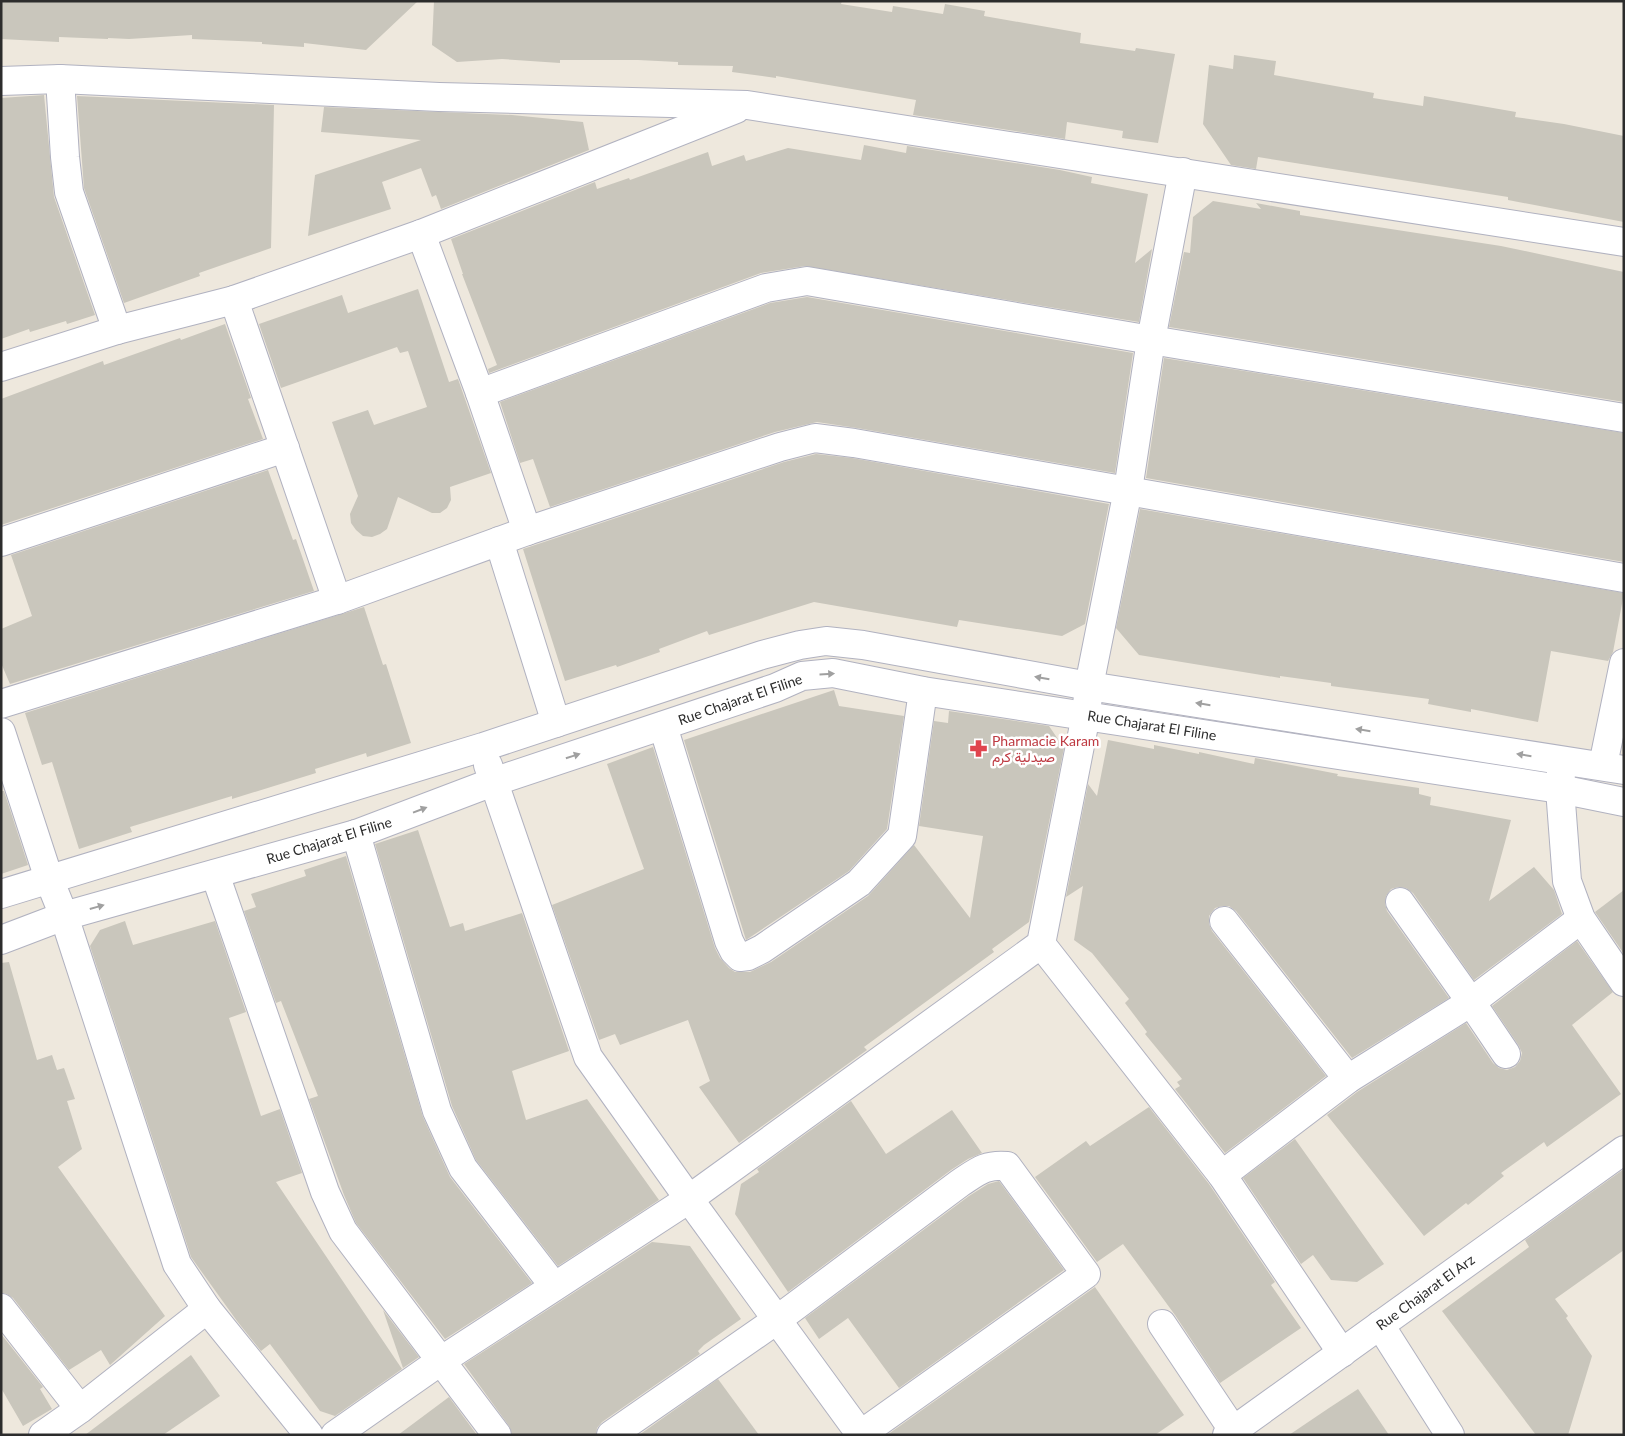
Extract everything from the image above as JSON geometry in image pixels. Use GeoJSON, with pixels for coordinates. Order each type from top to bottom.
{"type":"FeatureCollection","features":[{"type":"Feature","properties":{"kind":"street"},"geometry":{"type":"LineString","coordinates":[[60,79],[69,192],[117,330]]}},
{"type":"Feature","properties":{"kind":"street"},"geometry":{"type":"LineString","coordinates":[[1,81],[60,79],[440,97],[747,105],[1624,242]]}},
{"type":"Feature","properties":{"kind":"street"},"geometry":{"type":"LineString","coordinates":[[1,367],[117,330],[234,300],[421,234],[747,105]]}},
{"type":"Feature","properties":{"kind":"street"},"geometry":{"type":"LineString","coordinates":[[335,1435],[442,1360],[689,1199],[1041,944],[1128,490],[1151,340],[1183,172]]}},
{"type":"Feature","properties":{"kind":"street"},"geometry":{"type":"LineString","coordinates":[[421,234],[480,393],[527,531]]}},
{"type":"Feature","properties":{"kind":"street"},"geometry":{"type":"LineString","coordinates":[[480,393],[766,288],[807,281],[1624,418]]}},
{"type":"Feature","properties":{"kind":"street"},"geometry":{"type":"LineString","coordinates":[[234,300],[337,600]]}},
{"type":"Feature","properties":{"kind":"street"},"geometry":{"type":"LineString","coordinates":[[1,704],[337,600],[527,531],[735,462],[815,438],[854,442],[1624,578]]}},
{"type":"Feature","properties":{"kind":"street"},"geometry":{"type":"LineString","coordinates":[[1,542],[285,448]]}},
{"type":"Feature","properties":{"kind":"street"},"geometry":{"type":"LineString","coordinates":[[498,541],[556,723]]}},
{"type":"Feature","properties":{"kind":"street","name":"Rue Chajarat El Filine"},"geometry":{"type":"LineString","coordinates":[[1,894],[483,747],[762,655],[826,642],[862,645],[1089,686],[1614,768]]}},
{"type":"Feature","properties":{"kind":"street"},"geometry":{"type":"LineString","coordinates":[[1614,768],[1624,663]]}},
{"type":"Feature","properties":{"kind":"street","name":"Rue Chajarat El Filine"},"geometry":{"type":"LineString","coordinates":[[1,940],[64,916],[356,834],[493,782],[775,688],[802,676],[833,673],[923,691],[1560,789],[1624,802]]}},
{"type":"Feature","properties":{"kind":"street"},"geometry":{"type":"LineString","coordinates":[[663,726],[729,941],[734,951],[740,957],[748,956],[762,949],[859,883],[902,836],[923,691]]}},
{"type":"Feature","properties":{"kind":"street"},"geometry":{"type":"LineString","coordinates":[[1,732],[49,879],[64,916],[177,1264],[207,1309],[309,1435]]}},
{"type":"Feature","properties":{"kind":"street"},"geometry":{"type":"LineString","coordinates":[[483,747],[493,782],[588,1057],[689,1199],[778,1319],[860,1435],[1086,1274],[1007,1166],[994,1165],[978,1171],[960,1183],[778,1319],[612,1435]]}},
{"type":"Feature","properties":{"kind":"street"},"geometry":{"type":"LineString","coordinates":[[1561,761],[1560,789],[1567,881],[1581,918],[1624,982]]}},
{"type":"Feature","properties":{"kind":"street"},"geometry":{"type":"LineString","coordinates":[[356,834],[437,1111],[463,1168],[554,1286]]}},
{"type":"Feature","properties":{"kind":"street"},"geometry":{"type":"LineString","coordinates":[[215,874],[322,1184],[343,1232],[442,1360],[497,1435]]}},
{"type":"Feature","properties":{"kind":"street"},"geometry":{"type":"LineString","coordinates":[[1400,902],[1506,1054]]}},
{"type":"Feature","properties":{"kind":"street"},"geometry":{"type":"LineString","coordinates":[[1222,1175],[1348,1079],[1471,1002],[1581,918]]}},
{"type":"Feature","properties":{"kind":"street"},"geometry":{"type":"LineString","coordinates":[[1224,921],[1348,1079]]}},
{"type":"Feature","properties":{"kind":"street"},"geometry":{"type":"LineString","coordinates":[[1041,944],[1222,1175],[1342,1352]]}},
{"type":"Feature","properties":{"kind":"street","name":"Rue Chajarat El Arz"},"geometry":{"type":"LineString","coordinates":[[1230,1433],[1624,1150]]}},
{"type":"Feature","properties":{"kind":"street"},"geometry":{"type":"LineString","coordinates":[[1,1308],[80,1409]]}},
{"type":"Feature","properties":{"kind":"street"},"geometry":{"type":"LineString","coordinates":[[43,1435],[80,1409],[207,1309]]}},
{"type":"Feature","properties":{"kind":"street"},"geometry":{"type":"LineString","coordinates":[[1162,1324],[1230,1433]]}},
{"type":"Feature","properties":{"kind":"street"},"geometry":{"type":"LineString","coordinates":[[1380,1325],[1450,1435]]}},
{"type":"Feature","properties":{"kind":"building"},"geometry":{"type":"Polygon","coordinates":[[[1,1],[418,1],[366,50],[304,43],[304,47],[262,44],[262,42],[192,39],[192,35],[129,39],[59,37],[59,42],[1,39],[1,1]]]}},
{"type":"Feature","properties":{"kind":"building"},"geometry":{"type":"Polygon","coordinates":[[[434,1],[842,1],[841,4],[892,12],[893,6],[943,14],[945,4],[985,11],[984,16],[1081,33],[1080,43],[1135,51],[1136,48],[1175,54],[1158,143],[1122,138],[1123,131],[1067,122],[1065,139],[913,115],[916,100],[776,76],[776,78],[732,72],[733,66],[678,65],[678,62],[638,60],[560,60],[560,63],[502,59],[457,62],[432,45],[434,1]]]}},
{"type":"Feature","properties":{"kind":"building"},"geometry":{"type":"Polygon","coordinates":[[[1234,55],[1276,61],[1274,75],[1374,93],[1373,98],[1423,106],[1424,96],[1516,112],[1515,117],[1564,124],[1624,136],[1624,222],[1508,200],[1508,197],[1258,157],[1256,169],[1231,165],[1203,124],[1209,65],[1233,69],[1234,55]]]}},
{"type":"Feature","properties":{"kind":"building"},"geometry":{"type":"Polygon","coordinates":[[[44,95],[54,197],[95,315],[67,324],[66,321],[30,332],[29,329],[1,339],[1,98],[44,95]]]}},
{"type":"Feature","properties":{"kind":"building"},"geometry":{"type":"Polygon","coordinates":[[[77,96],[274,105],[271,248],[199,273],[200,276],[124,303],[84,188],[77,96]]]}},
{"type":"Feature","properties":{"kind":"building"},"geometry":{"type":"Polygon","coordinates":[[[324,107],[512,115],[583,122],[589,150],[441,209],[436,195],[432,197],[421,168],[382,182],[391,209],[308,236],[315,175],[421,140],[321,132],[324,107]]]}},
{"type":"Feature","properties":{"kind":"building"},"geometry":{"type":"Polygon","coordinates":[[[864,145],[906,153],[907,146],[1060,170],[1092,177],[1091,183],[1148,194],[1135,263],[1152,249],[1139,322],[805,266],[761,273],[489,373],[488,369],[497,365],[462,274],[451,239],[595,182],[597,189],[629,178],[630,180],[708,152],[712,166],[744,155],[746,161],[788,148],[861,160],[864,145]]]}},
{"type":"Feature","properties":{"kind":"building"},"geometry":{"type":"Polygon","coordinates":[[[1213,201],[1261,209],[1256,203],[1300,211],[1300,215],[1501,246],[1624,272],[1624,402],[1169,327],[1184,252],[1190,253],[1193,217],[1213,201]]]}},
{"type":"Feature","properties":{"kind":"building"},"geometry":{"type":"Polygon","coordinates":[[[418,289],[449,382],[458,379],[491,473],[450,487],[451,500],[447,508],[440,513],[432,513],[398,497],[387,529],[372,537],[363,536],[351,523],[350,514],[358,496],[332,422],[368,410],[374,425],[427,407],[408,351],[400,353],[397,347],[281,388],[259,324],[342,295],[348,313],[418,289]]]}},
{"type":"Feature","properties":{"kind":"building"},"geometry":{"type":"Polygon","coordinates":[[[807,297],[1133,353],[1115,473],[817,422],[775,432],[550,507],[533,459],[520,463],[500,402],[770,303],[807,297]]]}},
{"type":"Feature","properties":{"kind":"building"},"geometry":{"type":"Polygon","coordinates":[[[225,324],[251,398],[248,399],[263,439],[1,525],[1,399],[103,361],[104,365],[225,324]]]}},
{"type":"Feature","properties":{"kind":"building"},"geometry":{"type":"Polygon","coordinates":[[[1164,358],[1624,433],[1624,562],[1146,478],[1164,358]]]}},
{"type":"Feature","properties":{"kind":"building"},"geometry":{"type":"Polygon","coordinates":[[[816,454],[852,458],[1109,504],[1085,624],[1062,636],[959,620],[957,627],[814,602],[709,635],[707,631],[659,649],[660,652],[617,667],[616,665],[565,681],[523,549],[784,462],[816,454]]]}},
{"type":"Feature","properties":{"kind":"building"},"geometry":{"type":"Polygon","coordinates":[[[268,470],[293,540],[296,539],[314,591],[10,684],[1,663],[1,629],[32,616],[11,555],[268,470]]]}},
{"type":"Feature","properties":{"kind":"building"},"geometry":{"type":"Polygon","coordinates":[[[1140,509],[1624,593],[1613,652],[1608,661],[1551,651],[1538,722],[1471,709],[1471,712],[1428,704],[1429,699],[1331,686],[1331,683],[1280,676],[1280,678],[1139,655],[1116,628],[1140,509]]]}},
{"type":"Feature","properties":{"kind":"building"},"geometry":{"type":"Polygon","coordinates":[[[364,607],[383,665],[386,664],[411,743],[367,757],[366,753],[315,769],[316,773],[232,799],[232,796],[130,827],[132,832],[79,849],[52,762],[42,765],[25,713],[364,607]]]}},
{"type":"Feature","properties":{"kind":"building"},"geometry":{"type":"Polygon","coordinates":[[[834,690],[839,706],[904,716],[887,829],[849,871],[746,940],[684,740],[834,690]]]}},
{"type":"Feature","properties":{"kind":"building"},"geometry":{"type":"Polygon","coordinates":[[[949,711],[1049,726],[1064,748],[1029,922],[992,949],[994,952],[864,1047],[867,1050],[739,1143],[699,1087],[710,1081],[688,1020],[620,1045],[615,1034],[599,1040],[552,905],[644,869],[607,764],[653,747],[715,948],[720,958],[729,968],[735,972],[750,972],[771,962],[868,896],[914,845],[970,918],[983,836],[919,826],[934,721],[948,723],[949,711]]]}},
{"type":"Feature","properties":{"kind":"building"},"geometry":{"type":"Polygon","coordinates":[[[1108,740],[1154,749],[1154,745],[1199,754],[1199,752],[1254,764],[1255,758],[1338,774],[1337,776],[1419,788],[1419,794],[1431,797],[1430,805],[1511,820],[1489,901],[1534,867],[1554,890],[1562,914],[1474,980],[1413,893],[1406,888],[1398,887],[1391,889],[1386,896],[1385,904],[1387,911],[1449,998],[1352,1058],[1236,911],[1229,906],[1215,908],[1209,916],[1209,924],[1212,931],[1326,1076],[1225,1153],[1175,1089],[1180,1086],[1177,1082],[1182,1079],[1145,1034],[1147,1032],[1125,1003],[1129,999],[1092,953],[1074,940],[1083,886],[1066,897],[1088,784],[1097,796],[1108,740]]]}},
{"type":"Feature","properties":{"kind":"building"},"geometry":{"type":"Polygon","coordinates":[[[1,791],[4,791],[28,865],[1,874],[1,791]]]}},
{"type":"Feature","properties":{"kind":"building"},"geometry":{"type":"Polygon","coordinates":[[[418,830],[450,927],[463,923],[465,931],[522,913],[569,1051],[512,1071],[526,1120],[587,1099],[659,1200],[558,1266],[476,1160],[452,1106],[375,844],[418,830]]]}},
{"type":"Feature","properties":{"kind":"building"},"geometry":{"type":"Polygon","coordinates":[[[346,856],[423,1117],[450,1177],[532,1283],[445,1339],[356,1223],[309,1099],[318,1096],[281,1001],[276,1003],[244,911],[256,907],[251,894],[306,876],[304,870],[346,856]]]}},
{"type":"Feature","properties":{"kind":"building"},"geometry":{"type":"Polygon","coordinates":[[[1624,890],[1624,954],[1595,912],[1624,890]]]}},
{"type":"Feature","properties":{"kind":"building"},"geometry":{"type":"Polygon","coordinates":[[[125,921],[133,945],[215,921],[246,1012],[229,1018],[261,1116],[280,1109],[302,1173],[276,1182],[402,1369],[335,1416],[320,1411],[270,1344],[261,1351],[191,1257],[90,946],[100,930],[125,921]]]}},
{"type":"Feature","properties":{"kind":"building"},"geometry":{"type":"Polygon","coordinates":[[[1577,941],[1613,992],[1572,1025],[1621,1094],[1547,1147],[1544,1142],[1501,1173],[1504,1176],[1468,1205],[1466,1203],[1424,1236],[1327,1115],[1357,1092],[1466,1023],[1493,1063],[1499,1068],[1507,1070],[1515,1067],[1520,1061],[1522,1053],[1492,1006],[1577,941]]]}},
{"type":"Feature","properties":{"kind":"building"},"geometry":{"type":"Polygon","coordinates":[[[9,962],[37,1060],[52,1055],[57,1070],[64,1068],[75,1099],[67,1101],[82,1149],[58,1167],[165,1316],[110,1365],[101,1350],[69,1370],[13,1298],[1,1293],[1,963],[9,962]]]}},
{"type":"Feature","properties":{"kind":"building"},"geometry":{"type":"Polygon","coordinates":[[[851,1101],[886,1154],[952,1110],[982,1153],[951,1170],[788,1292],[735,1214],[741,1184],[759,1172],[757,1169],[851,1101]]]}},
{"type":"Feature","properties":{"kind":"building"},"geometry":{"type":"Polygon","coordinates":[[[1149,1107],[1209,1184],[1275,1282],[1271,1285],[1301,1328],[1220,1383],[1175,1315],[1123,1244],[1097,1262],[1035,1177],[1086,1141],[1090,1146],[1149,1107]]]}},
{"type":"Feature","properties":{"kind":"building"},"geometry":{"type":"Polygon","coordinates":[[[1295,1139],[1384,1264],[1357,1282],[1331,1280],[1313,1255],[1301,1264],[1243,1178],[1295,1139]]]}},
{"type":"Feature","properties":{"kind":"building"},"geometry":{"type":"Polygon","coordinates":[[[1624,1169],[1624,1250],[1555,1299],[1568,1316],[1566,1318],[1592,1356],[1568,1435],[1536,1435],[1442,1311],[1529,1247],[1525,1240],[1624,1169]]]}},
{"type":"Feature","properties":{"kind":"building"},"geometry":{"type":"Polygon","coordinates":[[[999,1181],[1064,1270],[899,1388],[848,1318],[819,1339],[805,1318],[969,1196],[988,1184],[999,1181]]]}},
{"type":"Feature","properties":{"kind":"building"},"geometry":{"type":"Polygon","coordinates":[[[652,1242],[690,1246],[741,1319],[704,1345],[698,1351],[700,1354],[602,1422],[597,1428],[596,1435],[512,1435],[509,1426],[464,1364],[652,1242]]]}},
{"type":"Feature","properties":{"kind":"building"},"geometry":{"type":"Polygon","coordinates":[[[1095,1287],[1184,1415],[1155,1435],[887,1435],[1095,1287]]]}},
{"type":"Feature","properties":{"kind":"building"},"geometry":{"type":"Polygon","coordinates":[[[383,1310],[419,1357],[403,1368],[383,1310]]]}},
{"type":"Feature","properties":{"kind":"building"},"geometry":{"type":"Polygon","coordinates":[[[1,1334],[43,1387],[40,1389],[52,1409],[23,1426],[1,1388],[1,1334]]]}},
{"type":"Feature","properties":{"kind":"building"},"geometry":{"type":"Polygon","coordinates":[[[191,1355],[220,1396],[163,1435],[85,1435],[191,1355]]]}},
{"type":"Feature","properties":{"kind":"building"},"geometry":{"type":"Polygon","coordinates":[[[718,1379],[759,1435],[639,1435],[718,1379]]]}},
{"type":"Feature","properties":{"kind":"building"},"geometry":{"type":"Polygon","coordinates":[[[1358,1389],[1389,1435],[1289,1435],[1329,1408],[1358,1389]]]}},
{"type":"Feature","properties":{"kind":"building"},"geometry":{"type":"Polygon","coordinates":[[[449,1397],[477,1435],[398,1435],[449,1397]]]}},
{"type":"Feature","properties":{"kind":"place","name":"Pharmacie Karam صيدلية كرم"},"geometry":{"type":"Point","coordinates":[978,748]}}]}
